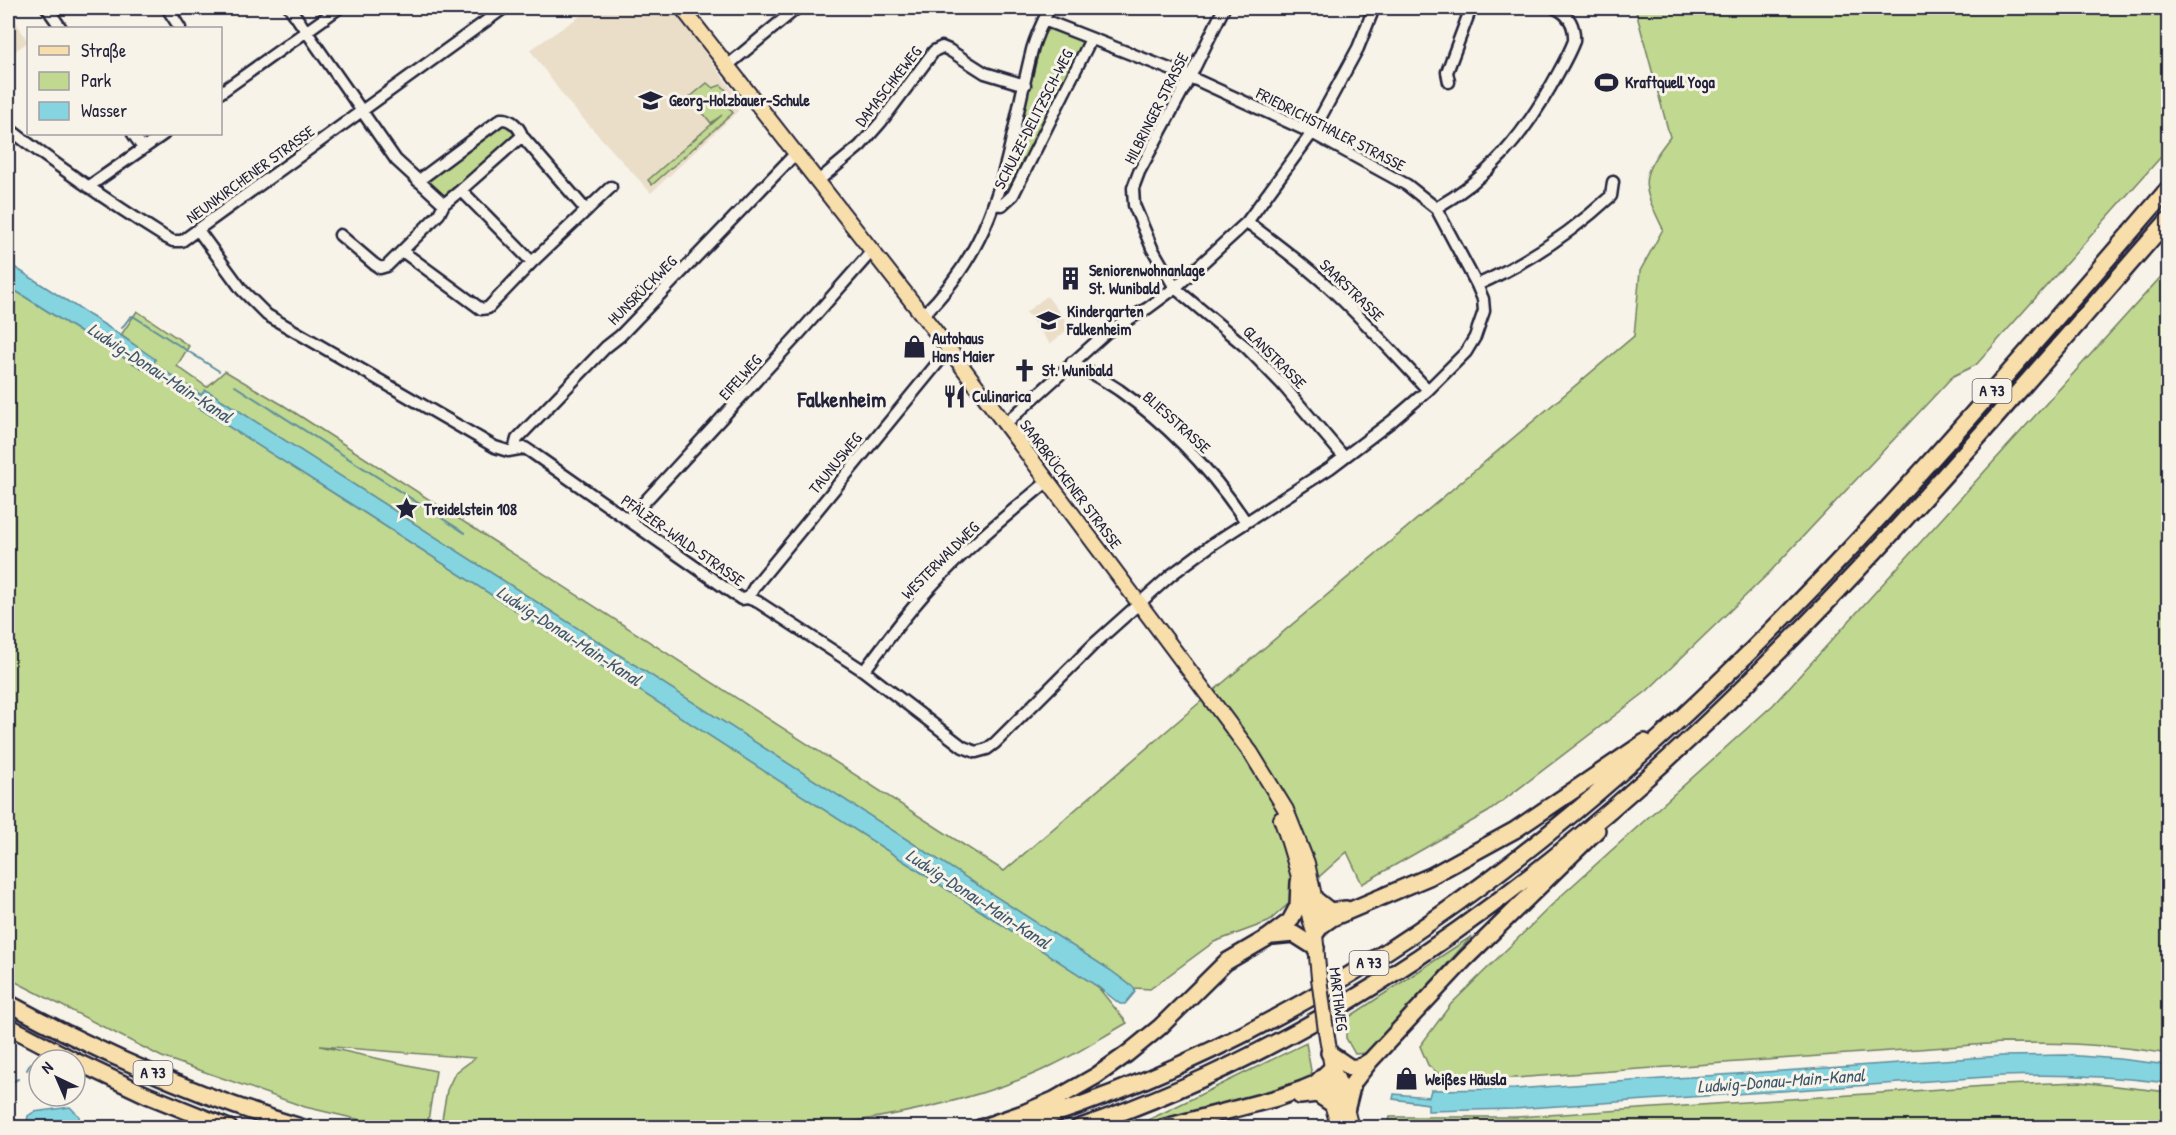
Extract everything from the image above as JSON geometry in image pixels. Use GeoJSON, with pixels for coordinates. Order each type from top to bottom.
{"type":"FeatureCollection","features":[{"type":"Feature","properties":{"kind":"highway","name":"A 73"},"geometry":{"type":"LineString","coordinates":[[1011,1128],[1078,1106],[1161,1074],[1263,1025],[1344,979],[1435,920],[1514,862],[1602,790],[1763,639],[1874,523],[2169,189]]}},
{"type":"Feature","properties":{"kind":"highway","name":"A 73"},"geometry":{"type":"LineString","coordinates":[[1078,1128],[1205,1077],[1345,1002],[1413,960],[1481,912],[1624,798],[1740,690],[1852,576],[1951,469],[2169,220]]}},
{"type":"Feature","properties":{"kind":"highway"},"geometry":{"type":"LineString","coordinates":[[1267,938],[1294,934],[1316,941],[1326,921],[1431,876],[1515,830],[1680,719]]}},
{"type":"Feature","properties":{"kind":"highway","name":"A 73"},"geometry":{"type":"LineString","coordinates":[[1344,1121],[1353,1083],[1370,1061],[1465,959],[1590,839],[1624,798]]}},
{"type":"Feature","properties":{"kind":"highway"},"geometry":{"type":"LineString","coordinates":[[980,1128],[1040,1106],[1096,1076],[1147,1038],[1226,962],[1286,925],[1298,906],[1299,882]]}},
{"type":"Feature","properties":{"kind":"highway"},"geometry":{"type":"LineString","coordinates":[[1316,900],[1330,911],[1355,908]]}},
{"type":"Feature","properties":{"kind":"highway","name":"A 73"},"geometry":{"type":"LineString","coordinates":[[8,1003],[68,1034],[153,1073],[238,1107],[304,1128]]}},
{"type":"Feature","properties":{"kind":"highway","name":"A 73"},"geometry":{"type":"LineString","coordinates":[[8,1026],[49,1048]]}},
{"type":"Feature","properties":{"kind":"highway"},"geometry":{"type":"LineString","coordinates":[[1162,1128],[1276,1098],[1312,1086],[1331,1061],[1350,1068],[1362,1066],[1370,1061]]}},
{"type":"Feature","properties":{"kind":"highway","name":"A 73"},"geometry":{"type":"LineString","coordinates":[[87,1067],[147,1095],[229,1128]]}},
{"type":"Feature","properties":{"kind":"highway"},"geometry":{"type":"LineString","coordinates":[[1276,1098],[1317,1094],[1332,1104]]}},
{"type":"Feature","properties":{"kind":"main road","name":"SAARBRÜCKENER STRASSE"},"geometry":{"type":"LineString","coordinates":[[682,8],[949,349],[1244,744],[1287,810],[1298,836],[1310,871],[1316,900],[1318,915],[1316,941]]}},
{"type":"Feature","properties":{"kind":"main road","name":"SAARBRÜCKENER STRASSE"},"geometry":{"type":"LineString","coordinates":[[1272,786],[1316,941]]}},
{"type":"Feature","properties":{"kind":"main road","name":"MARTHWEG"},"geometry":{"type":"LineString","coordinates":[[1316,941],[1326,1031],[1331,1061],[1340,1085],[1344,1121]]}},
{"type":"Feature","properties":{"kind":"main road","name":"MARTHWEG"},"geometry":{"type":"LineString","coordinates":[[1331,1061],[1328,1090],[1332,1104],[1344,1121]]}},
{"type":"Feature","properties":{"kind":"street"},"geometry":{"type":"LineString","coordinates":[[47,8],[60,27]]}},
{"type":"Feature","properties":{"kind":"street"},"geometry":{"type":"LineString","coordinates":[[166,8],[179,27]]}},
{"type":"Feature","properties":{"kind":"street"},"geometry":{"type":"LineString","coordinates":[[290,8],[396,160],[444,204]]}},
{"type":"Feature","properties":{"kind":"street"},"geometry":{"type":"LineString","coordinates":[[222,91],[339,8]]}},
{"type":"Feature","properties":{"kind":"street","name":"NEUNKIRCHENER STRASSE"},"geometry":{"type":"LineString","coordinates":[[8,128],[88,187],[173,241],[182,241],[504,8]]}},
{"type":"Feature","properties":{"kind":"street"},"geometry":{"type":"LineString","coordinates":[[728,66],[797,8]]}},
{"type":"Feature","properties":{"kind":"street","name":"SCHULZE-DELITZSCH-WEG"},"geometry":{"type":"LineString","coordinates":[[922,316],[962,268],[984,230],[995,204],[1031,52],[1049,8]]}},
{"type":"Feature","properties":{"kind":"street","name":"HILBRINGER STRASSE"},"geometry":{"type":"LineString","coordinates":[[1175,288],[1152,248],[1134,205],[1133,188],[1139,172],[1224,8]]}},
{"type":"Feature","properties":{"kind":"street"},"geometry":{"type":"LineString","coordinates":[[1005,424],[1107,332],[1148,308],[1175,288],[1247,222],[1312,133],[1358,48],[1374,8]]}},
{"type":"Feature","properties":{"kind":"street"},"geometry":{"type":"LineString","coordinates":[[1449,82],[1447,72],[1472,8]]}},
{"type":"Feature","properties":{"kind":"street"},"geometry":{"type":"LineString","coordinates":[[1436,208],[1484,174],[1519,137],[1537,111],[1570,54],[1574,41],[1575,30],[1572,24],[1567,16],[1555,8]]}},
{"type":"Feature","properties":{"kind":"street","name":"FRIEDRICHSTHALER STRASSE"},"geometry":{"type":"LineString","coordinates":[[1044,20],[1190,77],[1312,133],[1407,185],[1436,208],[1483,299],[1484,311],[1475,337],[1459,360],[1428,390],[1344,457],[1190,561],[1139,603]]}},
{"type":"Feature","properties":{"kind":"street","name":"SCHULZE-DELITZSCH-WEG"},"geometry":{"type":"LineString","coordinates":[[995,204],[1002,205],[1013,195],[1091,39]]}},
{"type":"Feature","properties":{"kind":"street","name":"DAMASCHKEWEG"},"geometry":{"type":"LineString","coordinates":[[818,181],[860,146],[881,122],[934,51],[942,48],[949,50],[985,73],[1025,85]]}},
{"type":"Feature","properties":{"kind":"street"},"geometry":{"type":"LineString","coordinates":[[418,181],[501,119],[511,121],[586,210]]}},
{"type":"Feature","properties":{"kind":"street"},"geometry":{"type":"LineString","coordinates":[[134,135],[143,148]]}},
{"type":"Feature","properties":{"kind":"street"},"geometry":{"type":"LineString","coordinates":[[88,187],[162,135]]}},
{"type":"Feature","properties":{"kind":"street"},"geometry":{"type":"LineString","coordinates":[[340,235],[380,268],[387,266],[439,214],[444,204],[522,136]]}},
{"type":"Feature","properties":{"kind":"street","name":"HUNSRÜCKWEG"},"geometry":{"type":"LineString","coordinates":[[514,450],[517,439],[796,153]]}},
{"type":"Feature","properties":{"kind":"street"},"geometry":{"type":"LineString","coordinates":[[1477,285],[1533,256],[1578,224],[1611,196],[1613,182]]}},
{"type":"Feature","properties":{"kind":"street"},"geometry":{"type":"LineString","coordinates":[[402,251],[482,309],[488,308],[610,187]]}},
{"type":"Feature","properties":{"kind":"street"},"geometry":{"type":"LineString","coordinates":[[461,190],[532,262]]}},
{"type":"Feature","properties":{"kind":"street","name":"SAARSTRASSE"},"geometry":{"type":"LineString","coordinates":[[1247,222],[1302,263],[1334,292],[1428,390]]}},
{"type":"Feature","properties":{"kind":"street","name":"PFÄLZER-WALD-STRASSE"},"geometry":{"type":"LineString","coordinates":[[198,230],[242,291],[267,315],[495,447],[508,451],[525,448],[741,599],[748,598],[758,602],[864,670],[963,747],[976,752],[987,749],[995,743],[1094,644],[1139,603]]}},
{"type":"Feature","properties":{"kind":"street","name":"EIFELWEG"},"geometry":{"type":"LineString","coordinates":[[628,520],[872,251]]}},
{"type":"Feature","properties":{"kind":"street","name":"GLANSTRASSE"},"geometry":{"type":"LineString","coordinates":[[1175,288],[1254,355],[1312,417],[1344,457]]}},
{"type":"Feature","properties":{"kind":"street","name":"TAUNUSWEG"},"geometry":{"type":"LineString","coordinates":[[748,598],[826,497],[949,349]]}},
{"type":"Feature","properties":{"kind":"street","name":"BLIESSTRASSE"},"geometry":{"type":"LineString","coordinates":[[1072,362],[1119,390],[1159,421],[1223,487],[1246,522]]}},
{"type":"Feature","properties":{"kind":"street","name":"WESTERWALDWEG"},"geometry":{"type":"LineString","coordinates":[[864,670],[940,577],[1048,481]]}},
{"type":"Feature","properties":{"kind":"shaded area"},"geometry":{"type":"Polygon","coordinates":[[[8,8],[27,43],[8,56],[8,8]]]}},
{"type":"Feature","properties":{"kind":"shaded area","name":"Georg-Holzbauer-Schule"},"geometry":{"type":"Polygon","coordinates":[[[592,8],[672,8],[736,95],[738,111],[651,193],[567,101],[530,50],[592,8]]]}},
{"type":"Feature","properties":{"kind":"shaded area","name":"Kindergarten Falkenheim"},"geometry":{"type":"Polygon","coordinates":[[[1047,296],[1071,327],[1050,344],[1026,312],[1047,296]]]}},
{"type":"Feature","properties":{"kind":"green space"},"geometry":{"type":"Polygon","coordinates":[[[1635,8],[2168,8],[2168,149],[1976,365],[1953,376],[1767,575],[1647,691],[1488,812],[1362,884],[1347,852],[1268,922],[1214,942],[1150,989],[1134,988],[1110,970],[211,393],[201,395],[153,364],[155,360],[121,335],[137,311],[189,346],[177,366],[207,387],[225,371],[283,405],[1004,871],[1199,703],[1634,336],[1640,271],[1663,229],[1650,201],[1646,182],[1652,162],[1670,137],[1635,8]]]}},
{"type":"Feature","properties":{"kind":"green space"},"geometry":{"type":"Polygon","coordinates":[[[1051,28],[1086,42],[1008,200],[1003,201],[1001,197],[1043,34],[1051,28]]]}},
{"type":"Feature","properties":{"kind":"green space"},"geometry":{"type":"Polygon","coordinates":[[[707,83],[713,88],[721,85],[726,90],[722,98],[733,113],[652,185],[648,180],[722,115],[711,123],[690,97],[707,83]]]}},
{"type":"Feature","properties":{"kind":"green space"},"geometry":{"type":"Polygon","coordinates":[[[499,124],[507,124],[515,135],[448,195],[443,196],[426,185],[427,179],[499,124]]]}},
{"type":"Feature","properties":{"kind":"green space"},"geometry":{"type":"Polygon","coordinates":[[[2168,269],[2168,1054],[2086,1045],[2002,1043],[1515,1078],[1445,1079],[1428,1065],[1420,1046],[1451,1004],[1563,894],[1773,705],[2168,269]]]}},
{"type":"Feature","properties":{"kind":"green space"},"geometry":{"type":"Polygon","coordinates":[[[8,286],[96,342],[147,371],[150,369],[198,400],[196,406],[1097,986],[1127,1023],[1061,1061],[994,1089],[900,1113],[808,1128],[498,1128],[442,1119],[447,1090],[455,1073],[475,1058],[320,1046],[436,1071],[427,1127],[395,1128],[305,1107],[162,1057],[8,978],[8,286]]]}},
{"type":"Feature","properties":{"kind":"green space"},"geometry":{"type":"Polygon","coordinates":[[[1472,936],[1368,1053],[1355,1054],[1346,1038],[1346,1019],[1472,936]]]}},
{"type":"Feature","properties":{"kind":"green space"},"geometry":{"type":"Polygon","coordinates":[[[1306,1043],[1312,1076],[1279,1090],[1132,1128],[1306,1043]]]}},
{"type":"Feature","properties":{"kind":"green space"},"geometry":{"type":"Polygon","coordinates":[[[2080,1082],[2168,1092],[2168,1127],[1387,1127],[1390,1117],[1516,1117],[2002,1085],[2080,1082]]]}},
{"type":"Feature","properties":{"kind":"water","name":"Ludwig-Donau-Main-Kanal"},"geometry":{"type":"Polygon","coordinates":[[[8,263],[155,359],[154,364],[201,395],[205,390],[211,393],[1110,970],[1134,988],[1135,992],[1125,1004],[1120,1004],[1097,986],[196,406],[198,400],[150,369],[148,371],[96,342],[8,286],[8,263]]]}},
{"type":"Feature","properties":{"kind":"water","name":"Ludwig-Donau-Main-Kanal"},"geometry":{"type":"Polygon","coordinates":[[[2066,1055],[2168,1065],[2168,1083],[2085,1076],[2002,1076],[1515,1109],[1428,1111],[1428,1104],[1393,1099],[1394,1094],[1429,1097],[1431,1090],[1515,1089],[2002,1056],[2066,1055]]]}},
{"type":"Feature","properties":{"kind":"water"},"geometry":{"type":"Polygon","coordinates":[[[71,1108],[79,1116],[80,1123],[77,1127],[26,1127],[28,1116],[34,1112],[71,1108]]]}},
{"type":"Feature","properties":{"kind":"waterway","name":"Ludwig-Donau-Main-Kanal"},"geometry":{"type":"LineString","coordinates":[[122,328],[133,316],[219,371]]}},
{"type":"Feature","properties":{"kind":"waterway"},"geometry":{"type":"LineString","coordinates":[[235,386],[465,533]]}},
{"type":"Feature","properties":{"kind":"waterway"},"geometry":{"type":"LineString","coordinates":[[8,1081],[18,1079]]}},
{"type":"Feature","properties":{"kind":"place","name":"Kraftquell Yoga"},"geometry":{"type":"Point","coordinates":[1607,82]}},
{"type":"Feature","properties":{"kind":"place","name":"Georg-Holzbauer-Schule"},"geometry":{"type":"Point","coordinates":[651,100]}},
{"type":"Feature","properties":{"kind":"place","name":"Seniorenwohnanlage St. Wunibald"},"geometry":{"type":"Point","coordinates":[1071,279]}},
{"type":"Feature","properties":{"kind":"place","name":"Kindergarten Falkenheim"},"geometry":{"type":"Point","coordinates":[1049,320]}},
{"type":"Feature","properties":{"kind":"place","name":"Autohaus Hans Maier"},"geometry":{"type":"Point","coordinates":[914,347]}},
{"type":"Feature","properties":{"kind":"place","name":"St. Wunibald"},"geometry":{"type":"Point","coordinates":[1024,370]}},
{"type":"Feature","properties":{"kind":"place","name":"Culinarica"},"geometry":{"type":"Point","coordinates":[954,396]}},
{"type":"Feature","properties":{"kind":"place","name":"Treidelstein 108"},"geometry":{"type":"Point","coordinates":[406,509]}},
{"type":"Feature","properties":{"kind":"place","name":"Weißes Häusla"},"geometry":{"type":"Point","coordinates":[1407,1079]}},
{"type":"Feature","properties":{"kind":"district","name":"Falkenheim"},"geometry":{"type":"Point","coordinates":[842,399]}}]}
